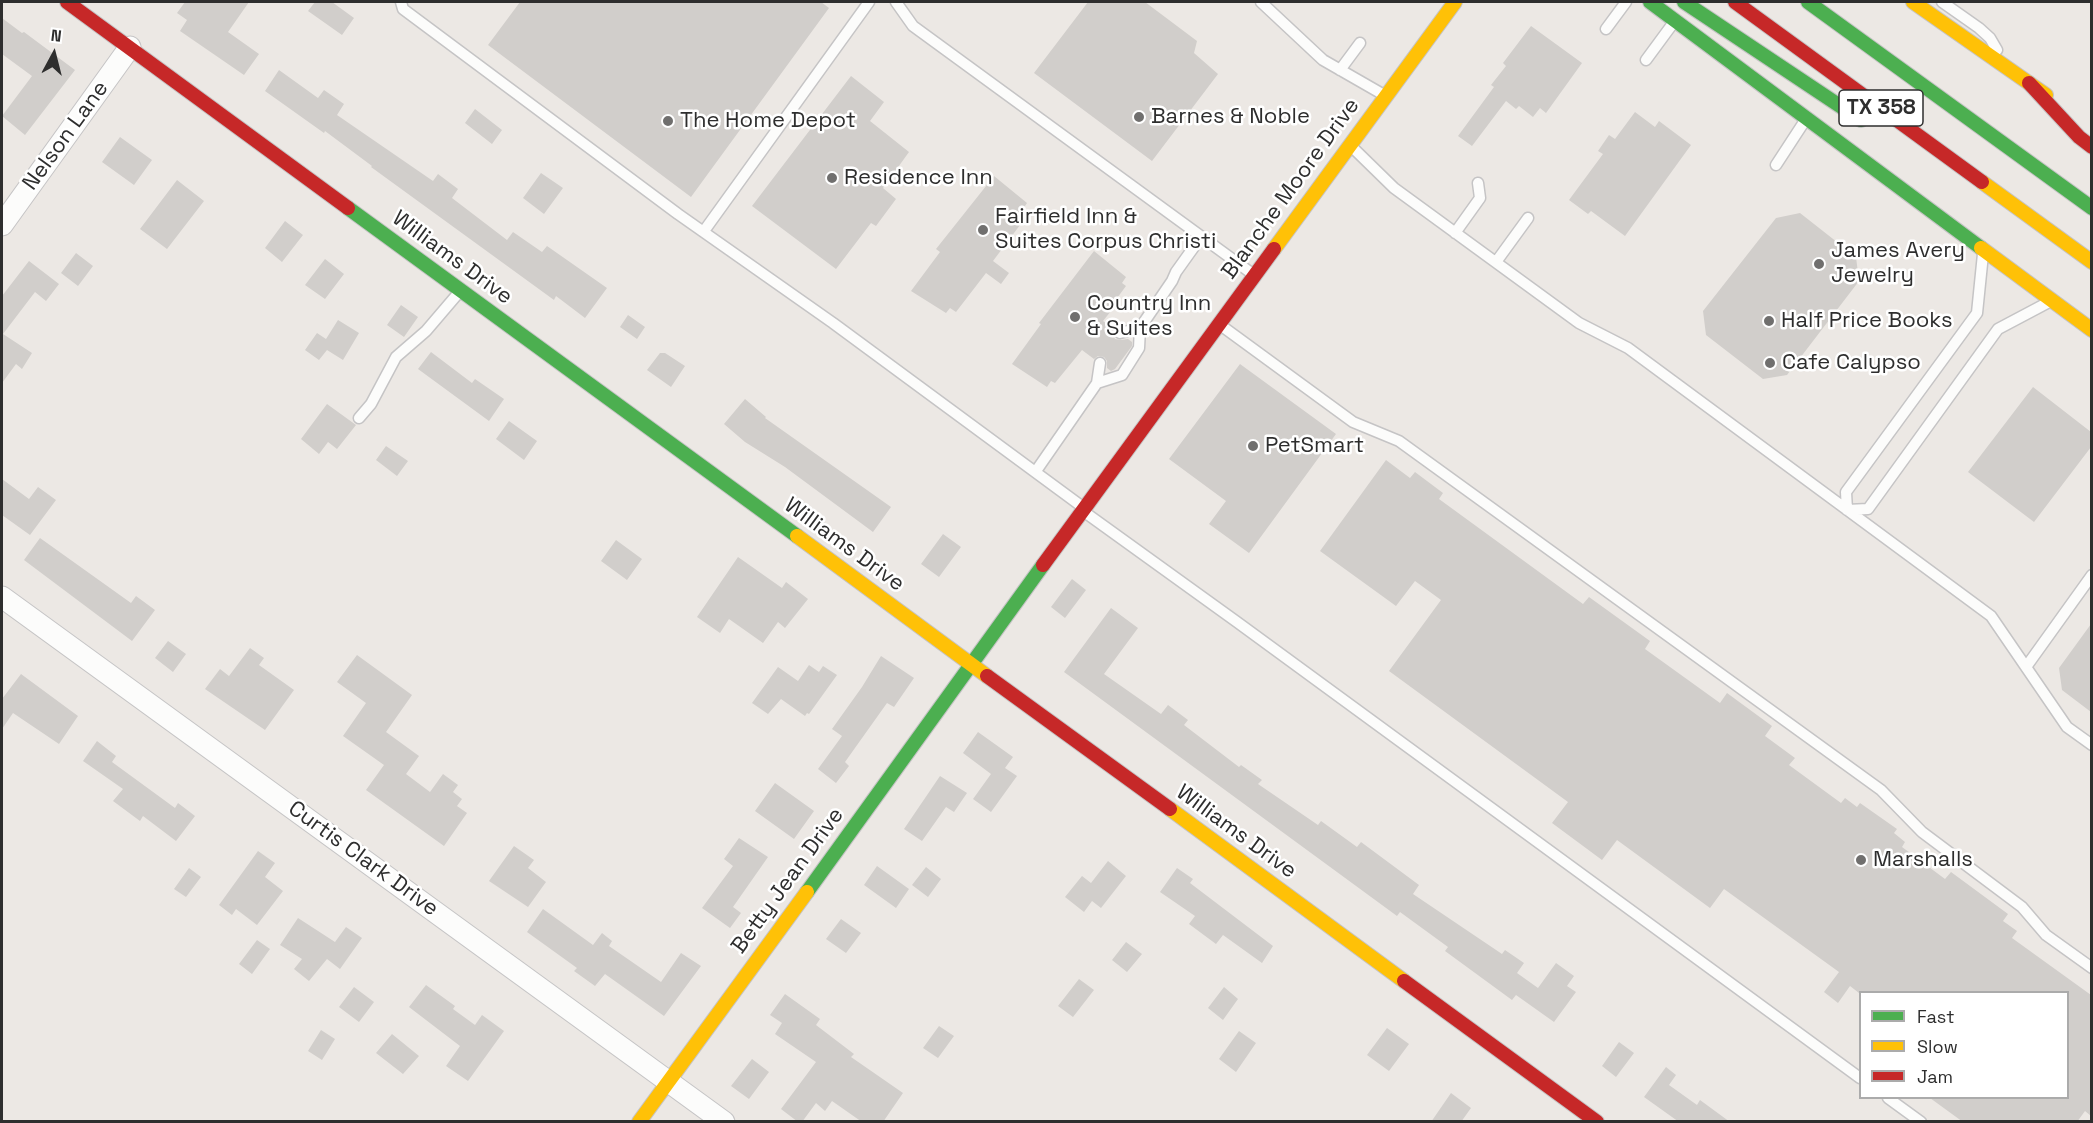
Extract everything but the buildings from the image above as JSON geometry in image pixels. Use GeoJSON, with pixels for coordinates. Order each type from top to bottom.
{"type":"FeatureCollection","features":[{"type":"Feature","properties":{"kind":"main road","name":"Williams Drive"},"geometry":{"type":"LineString","coordinates":[[67,2],[1597,1122]]}},
{"type":"Feature","properties":{"kind":"main road","name":"Blanche Moore Drive"},"geometry":{"type":"LineString","coordinates":[[972,666],[1218,324],[1455,2]]}},
{"type":"Feature","properties":{"kind":"main road"},"geometry":{"type":"LineString","coordinates":[[1650,2],[2091,330]]}},
{"type":"Feature","properties":{"kind":"main road"},"geometry":{"type":"LineString","coordinates":[[1684,2],[1877,130]]}},
{"type":"Feature","properties":{"kind":"main road","name":"TX 358"},"geometry":{"type":"LineString","coordinates":[[1735,2],[2091,262]]}},
{"type":"Feature","properties":{"kind":"main road","name":"TX 358"},"geometry":{"type":"LineString","coordinates":[[1808,2],[2091,208]]}},
{"type":"Feature","properties":{"kind":"main road"},"geometry":{"type":"LineString","coordinates":[[1913,2],[2091,129]]}},
{"type":"Feature","properties":{"kind":"main road"},"geometry":{"type":"LineString","coordinates":[[2029,83],[2091,147]]}},
{"type":"Feature","properties":{"kind":"main road"},"geometry":{"type":"LineString","coordinates":[[1955,179],[2027,214]]}},
{"type":"Feature","properties":{"kind":"main road","name":"Betty Jean Drive"},"geometry":{"type":"LineString","coordinates":[[639,1122],[972,666]]}},
{"type":"Feature","properties":{"kind":"street","name":"Nelson Lane"},"geometry":{"type":"LineString","coordinates":[[2,225],[130,47]]}},
{"type":"Feature","properties":{"kind":"street","name":"Curtis Clark Drive"},"geometry":{"type":"LineString","coordinates":[[2,597],[724,1122]]}},
{"type":"Feature","properties":{"kind":"lane"},"geometry":{"type":"LineString","coordinates":[[401,2],[404,9],[678,214],[1036,471],[1084,510],[1859,1077]]}},
{"type":"Feature","properties":{"kind":"lane"},"geometry":{"type":"LineString","coordinates":[[704,231],[869,2]]}},
{"type":"Feature","properties":{"kind":"lane"},"geometry":{"type":"LineString","coordinates":[[896,2],[913,26],[1254,275]]}},
{"type":"Feature","properties":{"kind":"lane"},"geometry":{"type":"LineString","coordinates":[[1261,2],[1323,60],[1385,96]]}},
{"type":"Feature","properties":{"kind":"lane"},"geometry":{"type":"LineString","coordinates":[[1606,29],[1626,2]]}},
{"type":"Feature","properties":{"kind":"lane"},"geometry":{"type":"LineString","coordinates":[[1942,2],[1990,38],[2008,68]]}},
{"type":"Feature","properties":{"kind":"lane"},"geometry":{"type":"LineString","coordinates":[[1646,60],[1675,20]]}},
{"type":"Feature","properties":{"kind":"lane"},"geometry":{"type":"LineString","coordinates":[[1340,70],[1360,43]]}},
{"type":"Feature","properties":{"kind":"lane"},"geometry":{"type":"LineString","coordinates":[[1776,165],[1806,119]]}},
{"type":"Feature","properties":{"kind":"lane"},"geometry":{"type":"LineString","coordinates":[[1350,144],[1394,188],[1455,233],[1579,323],[1628,348],[1991,616],[2067,728],[2091,745]]}},
{"type":"Feature","properties":{"kind":"lane"},"geometry":{"type":"LineString","coordinates":[[1455,233],[1480,198],[1478,183]]}},
{"type":"Feature","properties":{"kind":"lane"},"geometry":{"type":"LineString","coordinates":[[1496,262],[1528,219]]}},
{"type":"Feature","properties":{"kind":"lane"},"geometry":{"type":"LineString","coordinates":[[1097,383],[1122,375],[1139,348],[1140,328],[1201,237]]}},
{"type":"Feature","properties":{"kind":"lane"},"geometry":{"type":"LineString","coordinates":[[1847,510],[1846,492],[1977,313],[1983,250]]}},
{"type":"Feature","properties":{"kind":"lane"},"geometry":{"type":"LineString","coordinates":[[360,418],[396,357],[426,331],[461,290]]}},
{"type":"Feature","properties":{"kind":"lane"},"geometry":{"type":"LineString","coordinates":[[1847,510],[1868,509],[1998,329],[2051,301]]}},
{"type":"Feature","properties":{"kind":"lane"},"geometry":{"type":"LineString","coordinates":[[1218,324],[1353,422],[1399,441],[1881,790],[1922,832],[2022,906],[2046,935],[2091,968]]}},
{"type":"Feature","properties":{"kind":"lane"},"geometry":{"type":"LineString","coordinates":[[1120,333],[1140,328]]}},
{"type":"Feature","properties":{"kind":"lane"},"geometry":{"type":"LineString","coordinates":[[1036,471],[1097,383],[1100,363]]}},
{"type":"Feature","properties":{"kind":"lane"},"geometry":{"type":"LineString","coordinates":[[2026,667],[2091,575]]}},
{"type":"Feature","properties":{"kind":"lane"},"geometry":{"type":"LineString","coordinates":[[1889,1099],[1921,1122]]}},
{"type":"Feature","properties":{"kind":"traffic: fast"},"geometry":{"type":"LineString","coordinates":[[1650,2],[1981,248]]}},
{"type":"Feature","properties":{"kind":"traffic: fast"},"geometry":{"type":"LineString","coordinates":[[1684,2],[1861,120]]}},
{"type":"Feature","properties":{"kind":"traffic: fast"},"geometry":{"type":"LineString","coordinates":[[1808,2],[2092,208]]}},
{"type":"Feature","properties":{"kind":"traffic: fast"},"geometry":{"type":"LineString","coordinates":[[348,208],[797,536]]}},
{"type":"Feature","properties":{"kind":"traffic: fast"},"geometry":{"type":"LineString","coordinates":[[807,892],[1043,565]]}},
{"type":"Feature","properties":{"kind":"traffic: slow"},"geometry":{"type":"LineString","coordinates":[[1274,249],[1455,2]]}},
{"type":"Feature","properties":{"kind":"traffic: slow"},"geometry":{"type":"LineString","coordinates":[[1913,2],[2046,95]]}},
{"type":"Feature","properties":{"kind":"traffic: slow"},"geometry":{"type":"LineString","coordinates":[[1982,182],[2092,262]]}},
{"type":"Feature","properties":{"kind":"traffic: slow"},"geometry":{"type":"LineString","coordinates":[[1981,248],[2092,330]]}},
{"type":"Feature","properties":{"kind":"traffic: slow"},"geometry":{"type":"LineString","coordinates":[[797,536],[987,676]]}},
{"type":"Feature","properties":{"kind":"traffic: slow"},"geometry":{"type":"LineString","coordinates":[[1170,809],[1404,981]]}},
{"type":"Feature","properties":{"kind":"traffic: slow"},"geometry":{"type":"LineString","coordinates":[[639,1122],[807,892]]}},
{"type":"Feature","properties":{"kind":"traffic: jam"},"geometry":{"type":"LineString","coordinates":[[67,2],[348,208]]}},
{"type":"Feature","properties":{"kind":"traffic: jam"},"geometry":{"type":"LineString","coordinates":[[1735,2],[1982,182]]}},
{"type":"Feature","properties":{"kind":"traffic: jam"},"geometry":{"type":"LineString","coordinates":[[2029,83],[2079,137],[2092,147]]}},
{"type":"Feature","properties":{"kind":"traffic: jam"},"geometry":{"type":"LineString","coordinates":[[1043,565],[1274,249]]}},
{"type":"Feature","properties":{"kind":"traffic: jam"},"geometry":{"type":"LineString","coordinates":[[987,676],[1170,809]]}},
{"type":"Feature","properties":{"kind":"traffic: jam"},"geometry":{"type":"LineString","coordinates":[[1404,981],[1597,1122]]}},
{"type":"Feature","properties":{"kind":"place","name":"Barnes & Noble"},"geometry":{"type":"Point","coordinates":[1139,117]}},
{"type":"Feature","properties":{"kind":"place","name":"The Home Depot"},"geometry":{"type":"Point","coordinates":[668,121]}},
{"type":"Feature","properties":{"kind":"place","name":"Residence Inn"},"geometry":{"type":"Point","coordinates":[832,178]}},
{"type":"Feature","properties":{"kind":"place","name":"Fairfield Inn & Suites Corpus Christi"},"geometry":{"type":"Point","coordinates":[983,230]}},
{"type":"Feature","properties":{"kind":"place","name":"James Avery Jewelry"},"geometry":{"type":"Point","coordinates":[1819,264]}},
{"type":"Feature","properties":{"kind":"place","name":"Country Inn & Suites"},"geometry":{"type":"Point","coordinates":[1075,317]}},
{"type":"Feature","properties":{"kind":"place","name":"Half Price Books"},"geometry":{"type":"Point","coordinates":[1769,321]}},
{"type":"Feature","properties":{"kind":"place","name":"Cafe Calypso"},"geometry":{"type":"Point","coordinates":[1770,363]}},
{"type":"Feature","properties":{"kind":"place","name":"PetSmart"},"geometry":{"type":"Point","coordinates":[1253,446]}},
{"type":"Feature","properties":{"kind":"place","name":"Marshalls"},"geometry":{"type":"Point","coordinates":[1861,860]}}]}
